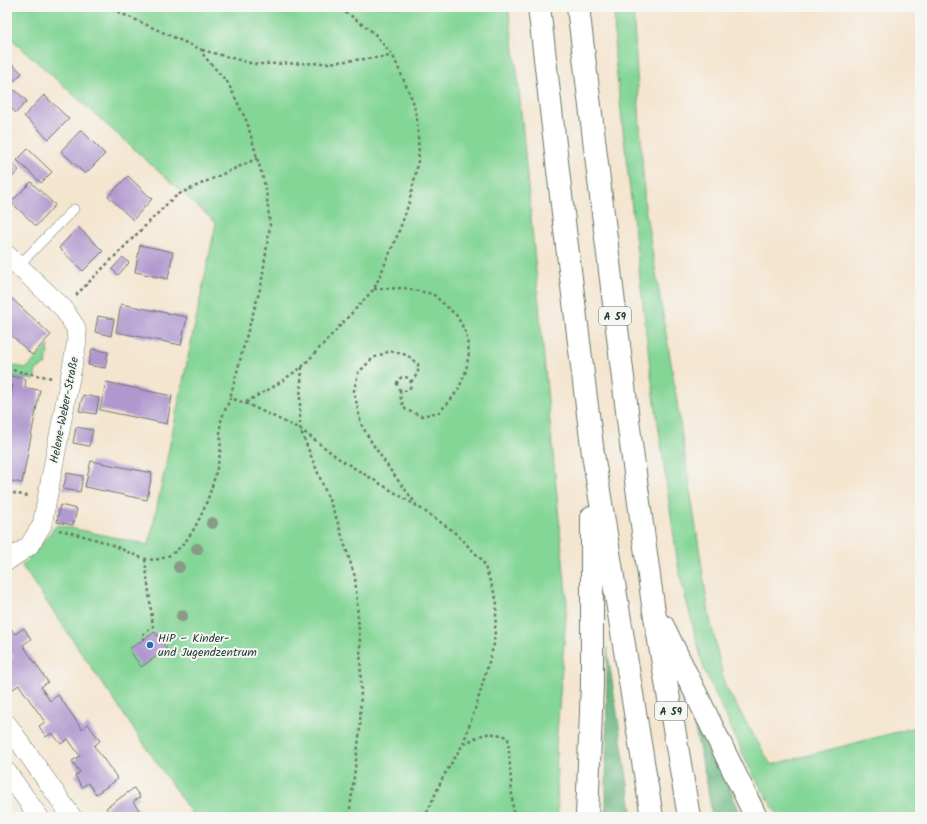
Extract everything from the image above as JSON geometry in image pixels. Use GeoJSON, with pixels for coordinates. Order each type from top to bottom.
{"type":"FeatureCollection","features":[{"type":"Feature","properties":{"kind":"highway"},"geometry":{"type":"LineString","coordinates":[[539,7],[593,454],[652,817]]}},
{"type":"Feature","properties":{"kind":"highway","name":"A 59"},"geometry":{"type":"LineString","coordinates":[[581,14],[625,398],[653,605],[689,817]]}},
{"type":"Feature","properties":{"kind":"highway"},"geometry":{"type":"LineString","coordinates":[[587,817],[592,684],[593,454]]}},
{"type":"Feature","properties":{"kind":"highway"},"geometry":{"type":"LineString","coordinates":[[653,605],[756,817]]}},
{"type":"Feature","properties":{"kind":"street","name":"Helene-Weber-Straße"},"geometry":{"type":"LineString","coordinates":[[7,562],[29,546],[42,525],[77,341],[76,328],[63,308],[13,260]]}},
{"type":"Feature","properties":{"kind":"street"},"geometry":{"type":"LineString","coordinates":[[7,724],[72,817]]}},
{"type":"Feature","properties":{"kind":"street"},"geometry":{"type":"LineString","coordinates":[[7,772],[39,817]]}},
{"type":"Feature","properties":{"kind":"lane","name":"Helene-Weber-Straße"},"geometry":{"type":"LineString","coordinates":[[13,260],[74,209]]}},
{"type":"Feature","properties":{"kind":"path"},"geometry":{"type":"LineString","coordinates":[[7,13],[13,7]]}},
{"type":"Feature","properties":{"kind":"path"},"geometry":{"type":"LineString","coordinates":[[101,7],[116,11],[202,50],[254,64],[328,64],[393,56]]}},
{"type":"Feature","properties":{"kind":"path"},"geometry":{"type":"LineString","coordinates":[[245,403],[273,387],[302,367],[374,289],[398,234],[409,203],[417,168],[419,153],[417,120],[413,101],[393,56],[374,33],[350,15],[332,7]]}},
{"type":"Feature","properties":{"kind":"path"},"geometry":{"type":"LineString","coordinates":[[42,525],[108,543],[146,559],[158,560],[168,557],[179,549],[188,539],[201,514],[212,486],[220,454],[221,419],[230,398],[261,286],[270,226],[266,189],[247,122],[228,83],[204,56],[202,50]]}},
{"type":"Feature","properties":{"kind":"path"},"geometry":{"type":"LineString","coordinates":[[63,308],[172,199],[181,193],[258,158]]}},
{"type":"Feature","properties":{"kind":"path"},"geometry":{"type":"LineString","coordinates":[[374,289],[404,288],[433,294],[456,316],[466,333],[469,353],[466,371],[459,388],[450,401],[439,412],[422,416],[406,410],[401,401],[400,390],[397,386],[398,379],[405,377],[411,382]]}},
{"type":"Feature","properties":{"kind":"path"},"geometry":{"type":"LineString","coordinates":[[400,390],[404,392],[411,386],[411,382],[418,373],[418,364],[407,355],[390,351],[373,358],[358,373],[354,391],[357,409],[364,430],[390,472],[417,506]]}},
{"type":"Feature","properties":{"kind":"path"},"geometry":{"type":"LineString","coordinates":[[302,367],[300,429],[336,517],[355,577],[362,687],[360,729],[349,817]]}},
{"type":"Feature","properties":{"kind":"path"},"geometry":{"type":"LineString","coordinates":[[7,369],[69,382]]}},
{"type":"Feature","properties":{"kind":"path"},"geometry":{"type":"LineString","coordinates":[[230,398],[245,403],[300,429],[341,460],[417,506],[452,530],[483,561],[497,601],[494,644],[463,744],[443,777],[425,817]]}},
{"type":"Feature","properties":{"kind":"path"},"geometry":{"type":"LineString","coordinates":[[144,640],[142,635],[153,627],[146,559]]}},
{"type":"Feature","properties":{"kind":"path"},"geometry":{"type":"LineString","coordinates":[[463,744],[486,733],[496,733],[508,737],[514,810],[517,817]]}},
{"type":"Feature","properties":{"kind":"green space"},"geometry":{"type":"Polygon","coordinates":[[[7,7],[508,7],[518,79],[567,604],[556,745],[558,817],[194,817],[22,566],[57,525],[149,545],[216,223],[7,35],[7,7]]]}},
{"type":"Feature","properties":{"kind":"green space"},"geometry":{"type":"Polygon","coordinates":[[[614,7],[633,7],[645,208],[671,363],[709,614],[725,686],[771,765],[920,726],[920,817],[779,817],[752,773],[704,669],[679,572],[650,367],[615,59],[614,7]]]}},
{"type":"Feature","properties":{"kind":"green space"},"geometry":{"type":"Polygon","coordinates":[[[49,345],[46,364],[36,370],[34,380],[7,375],[7,365],[27,368],[49,345]]]}},
{"type":"Feature","properties":{"kind":"green space"},"geometry":{"type":"Polygon","coordinates":[[[607,648],[633,817],[606,817],[607,648]]]}},
{"type":"Feature","properties":{"kind":"green space"},"geometry":{"type":"Polygon","coordinates":[[[685,684],[742,817],[712,817],[707,783],[685,684]]]}},
{"type":"Feature","properties":{"kind":"building"},"geometry":{"type":"Polygon","coordinates":[[[7,59],[22,73],[7,88],[7,59]]]}},
{"type":"Feature","properties":{"kind":"building"},"geometry":{"type":"Polygon","coordinates":[[[15,90],[27,101],[16,113],[7,104],[7,99],[15,90]]]}},
{"type":"Feature","properties":{"kind":"building"},"geometry":{"type":"Polygon","coordinates":[[[44,95],[69,119],[49,139],[24,116],[44,95]]]}},
{"type":"Feature","properties":{"kind":"building"},"geometry":{"type":"Polygon","coordinates":[[[81,130],[105,154],[85,174],[61,151],[81,130]]]}},
{"type":"Feature","properties":{"kind":"building"},"geometry":{"type":"Polygon","coordinates":[[[28,149],[52,172],[41,183],[17,160],[28,149]]]}},
{"type":"Feature","properties":{"kind":"building"},"geometry":{"type":"Polygon","coordinates":[[[7,159],[19,170],[7,183],[7,159]]]}},
{"type":"Feature","properties":{"kind":"building"},"geometry":{"type":"Polygon","coordinates":[[[128,176],[152,199],[133,220],[108,196],[128,176]]]}},
{"type":"Feature","properties":{"kind":"building"},"geometry":{"type":"Polygon","coordinates":[[[31,182],[55,205],[36,226],[11,202],[31,182]]]}},
{"type":"Feature","properties":{"kind":"building"},"geometry":{"type":"Polygon","coordinates":[[[78,227],[103,251],[83,271],[59,248],[78,227]]]}},
{"type":"Feature","properties":{"kind":"building"},"geometry":{"type":"Polygon","coordinates":[[[140,245],[173,252],[168,279],[135,272],[140,245]]]}},
{"type":"Feature","properties":{"kind":"building"},"geometry":{"type":"Polygon","coordinates":[[[123,257],[129,263],[118,275],[112,269],[123,257]]]}},
{"type":"Feature","properties":{"kind":"building"},"geometry":{"type":"Polygon","coordinates":[[[7,294],[51,335],[32,355],[7,331],[7,294]]]}},
{"type":"Feature","properties":{"kind":"building"},"geometry":{"type":"Polygon","coordinates":[[[121,304],[187,317],[181,345],[116,332],[121,304]]]}},
{"type":"Feature","properties":{"kind":"building"},"geometry":{"type":"Polygon","coordinates":[[[98,316],[114,319],[111,336],[95,332],[98,316]]]}},
{"type":"Feature","properties":{"kind":"building"},"geometry":{"type":"Polygon","coordinates":[[[92,349],[108,352],[105,368],[88,365],[92,349]]]}},
{"type":"Feature","properties":{"kind":"building"},"geometry":{"type":"Polygon","coordinates":[[[10,376],[26,379],[25,388],[40,390],[22,483],[7,480],[7,416],[13,385],[8,384],[10,376]]]}},
{"type":"Feature","properties":{"kind":"building"},"geometry":{"type":"Polygon","coordinates":[[[106,382],[172,396],[167,424],[100,410],[106,382]]]}},
{"type":"Feature","properties":{"kind":"building"},"geometry":{"type":"Polygon","coordinates":[[[83,395],[99,398],[96,414],[79,411],[83,395]]]}},
{"type":"Feature","properties":{"kind":"building"},"geometry":{"type":"Polygon","coordinates":[[[76,427],[93,430],[89,446],[73,443],[76,427]]]}},
{"type":"Feature","properties":{"kind":"building"},"geometry":{"type":"Polygon","coordinates":[[[91,461],[152,473],[147,500],[85,487],[91,461]]]}},
{"type":"Feature","properties":{"kind":"building"},"geometry":{"type":"Polygon","coordinates":[[[67,473],[83,476],[80,492],[63,489],[67,473]]]}},
{"type":"Feature","properties":{"kind":"building"},"geometry":{"type":"Polygon","coordinates":[[[60,505],[77,509],[73,525],[57,522],[60,505]]]}},
{"type":"Feature","properties":{"kind":"building"},"geometry":{"type":"Polygon","coordinates":[[[7,529],[11,534],[7,537],[7,529]]]}},
{"type":"Feature","properties":{"kind":"building"},"geometry":{"type":"Polygon","coordinates":[[[7,623],[15,634],[24,628],[31,639],[23,645],[48,682],[41,687],[50,701],[58,695],[82,729],[88,724],[100,741],[94,746],[118,779],[96,794],[88,783],[82,787],[75,776],[80,772],[72,761],[80,756],[68,739],[61,744],[52,733],[46,737],[39,726],[45,722],[19,685],[13,689],[7,680],[7,678],[12,675],[7,668],[7,661],[13,657],[7,648],[7,623]]]}},
{"type":"Feature","properties":{"kind":"building","name":"HiP – Kinder- und Jugendzentrum"},"geometry":{"type":"Polygon","coordinates":[[[155,632],[167,649],[141,667],[129,649],[155,632]]]}},
{"type":"Feature","properties":{"kind":"building"},"geometry":{"type":"Polygon","coordinates":[[[134,788],[140,797],[133,802],[144,817],[112,817],[106,808],[134,788]]]}},
{"type":"Feature","properties":{"kind":"place","name":"HiP – Kinder- und Jugendzentrum"},"geometry":{"type":"Point","coordinates":[150,645]}}]}
